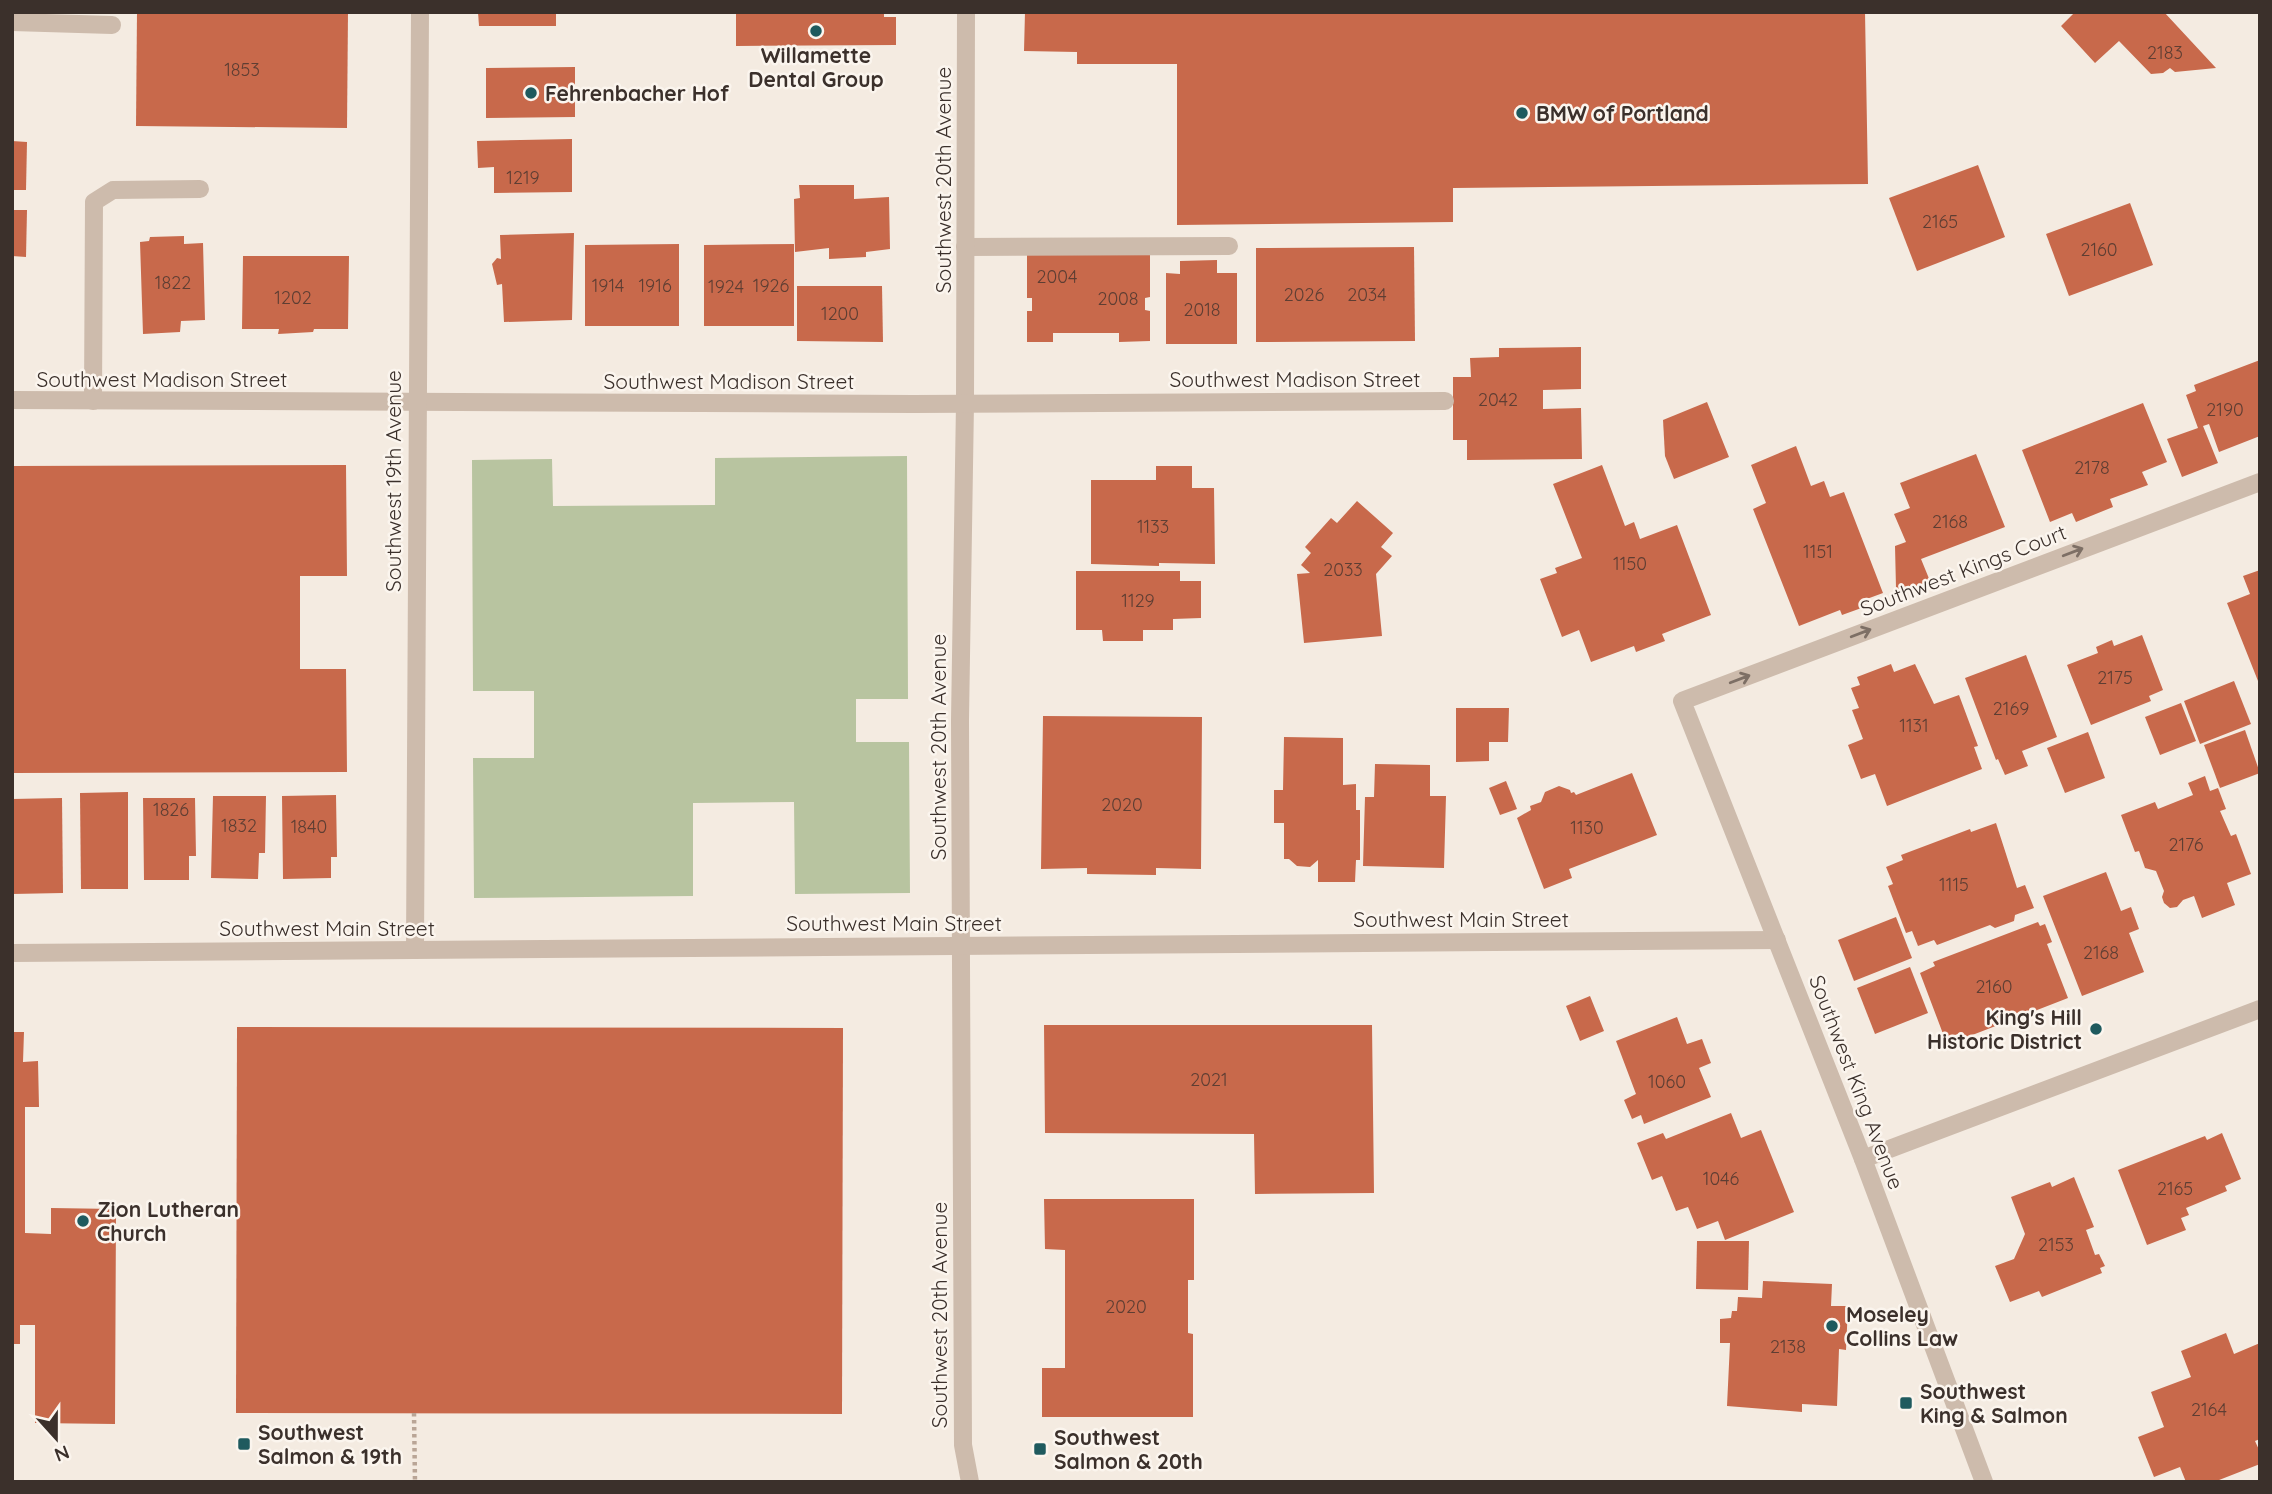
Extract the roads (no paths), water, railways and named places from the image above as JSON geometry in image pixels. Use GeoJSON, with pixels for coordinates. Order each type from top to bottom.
{"type":"FeatureCollection","features":[{"type":"Feature","properties":{"kind":"street","name":"Southwest 19th Avenue"},"geometry":{"type":"LineString","coordinates":[[415,950],[420,12]]}},
{"type":"Feature","properties":{"kind":"street","name":"Southwest 20th Avenue"},"geometry":{"type":"LineString","coordinates":[[965,12],[960,946],[963,1445],[970,1482]]}},
{"type":"Feature","properties":{"kind":"street"},"geometry":{"type":"LineString","coordinates":[[12,22],[112,25]]}},
{"type":"Feature","properties":{"kind":"street"},"geometry":{"type":"LineString","coordinates":[[93,401],[93,202],[113,190],[200,189]]}},
{"type":"Feature","properties":{"kind":"street"},"geometry":{"type":"LineString","coordinates":[[965,247],[1229,246]]}},
{"type":"Feature","properties":{"kind":"street","name":"Southwest Madison Street"},"geometry":{"type":"LineString","coordinates":[[12,400],[416,403],[1445,401]]}},
{"type":"Feature","properties":{"kind":"street","name":"Southwest Kings Court"},"geometry":{"type":"LineString","coordinates":[[1682,701],[2260,482]]}},
{"type":"Feature","properties":{"kind":"street","name":"Southwest King Avenue"},"geometry":{"type":"LineString","coordinates":[[1682,701],[1863,1159],[1984,1482]]}},
{"type":"Feature","properties":{"kind":"street","name":"Southwest Main Street"},"geometry":{"type":"LineString","coordinates":[[12,953],[1777,940]]}},
{"type":"Feature","properties":{"kind":"street"},"geometry":{"type":"LineString","coordinates":[[1863,1159],[2260,1009]]}},
{"type":"Feature","properties":{"kind":"place","name":"Willamette Dental Group"},"geometry":{"type":"Point","coordinates":[816,31]}},
{"type":"Feature","properties":{"kind":"place","name":"Fehrenbacher Hof"},"geometry":{"type":"Point","coordinates":[531,93]}},
{"type":"Feature","properties":{"kind":"place","name":"BMW of Portland"},"geometry":{"type":"Point","coordinates":[1522,113]}},
{"type":"Feature","properties":{"kind":"place","name":"King's Hill Historic District"},"geometry":{"type":"Point","coordinates":[2096,1029]}},
{"type":"Feature","properties":{"kind":"place","name":"Zion Lutheran Church"},"geometry":{"type":"Point","coordinates":[83,1221]}},
{"type":"Feature","properties":{"kind":"place","name":"Moseley Collins Law"},"geometry":{"type":"Point","coordinates":[1832,1326]}},
{"type":"Feature","properties":{"kind":"place","name":"Southwest King & Salmon"},"geometry":{"type":"Point","coordinates":[1906,1403]}},
{"type":"Feature","properties":{"kind":"place","name":"Southwest Salmon & 19th"},"geometry":{"type":"Point","coordinates":[244,1444]}},
{"type":"Feature","properties":{"kind":"place","name":"Southwest Salmon & 20th"},"geometry":{"type":"Point","coordinates":[1040,1449]}}]}
